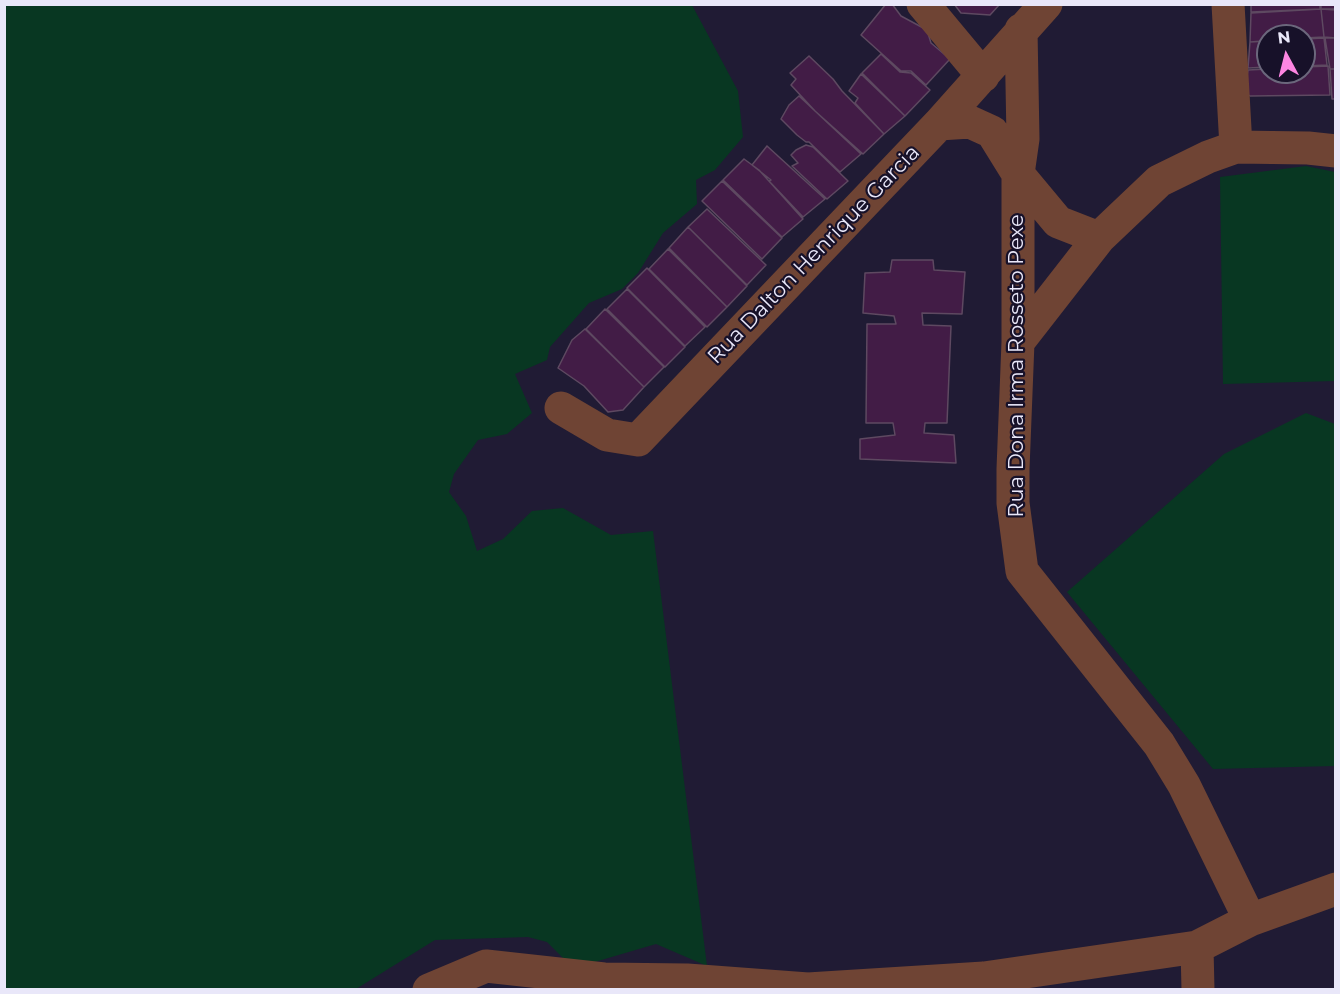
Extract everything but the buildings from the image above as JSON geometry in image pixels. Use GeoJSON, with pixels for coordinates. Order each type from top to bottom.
{"type":"FeatureCollection","features":[{"type":"Feature","properties":{"kind":"street"},"geometry":{"type":"LineString","coordinates":[[923,4],[983,76]]}},
{"type":"Feature","properties":{"kind":"street","name":"Rua Dalton Henrique Garcia"},"geometry":{"type":"LineString","coordinates":[[561,408],[607,435],[638,440],[939,124],[1046,4]]}},
{"type":"Feature","properties":{"kind":"street"},"geometry":{"type":"LineString","coordinates":[[1228,4],[1236,147]]}},
{"type":"Feature","properties":{"kind":"street","name":"Rua Dona Irma Rosseto Pexe"},"geometry":{"type":"LineString","coordinates":[[1021,30],[1023,139],[1018,174],[1018,342],[1013,503],[1022,571],[1159,744],[1184,785],[1250,920]]}},
{"type":"Feature","properties":{"kind":"street"},"geometry":{"type":"LineString","coordinates":[[939,124],[970,122],[992,132],[1018,174],[1058,222],[1099,238]]}},
{"type":"Feature","properties":{"kind":"street"},"geometry":{"type":"LineString","coordinates":[[1018,342],[1099,238],[1159,181],[1208,157],[1236,147],[1308,148],[1335,151]]}},
{"type":"Feature","properties":{"kind":"street"},"geometry":{"type":"LineString","coordinates":[[429,990],[486,966],[604,984],[687,980],[808,989],[984,984],[1197,947],[1250,920],[1335,890]]}},
{"type":"Feature","properties":{"kind":"street"},"geometry":{"type":"LineString","coordinates":[[1197,947],[1198,990]]}},
{"type":"Feature","properties":{"kind":"green space"},"geometry":{"type":"Polygon","coordinates":[[[5,5],[692,5],[738,91],[743,137],[715,170],[696,180],[697,204],[663,233],[638,273],[622,289],[589,303],[550,347],[547,360],[515,374],[532,413],[507,434],[478,440],[454,474],[449,492],[466,516],[477,551],[503,539],[532,511],[563,508],[611,535],[653,531],[707,966],[656,944],[581,966],[566,961],[547,942],[528,937],[435,940],[356,989],[5,990],[5,5]]]}},
{"type":"Feature","properties":{"kind":"green space"},"geometry":{"type":"Polygon","coordinates":[[[1306,166],[1335,172],[1335,381],[1223,384],[1220,177],[1306,166]]]}},
{"type":"Feature","properties":{"kind":"green space"},"geometry":{"type":"Polygon","coordinates":[[[1306,413],[1335,424],[1335,766],[1213,769],[1067,592],[1224,454],[1306,413]]]}}]}
